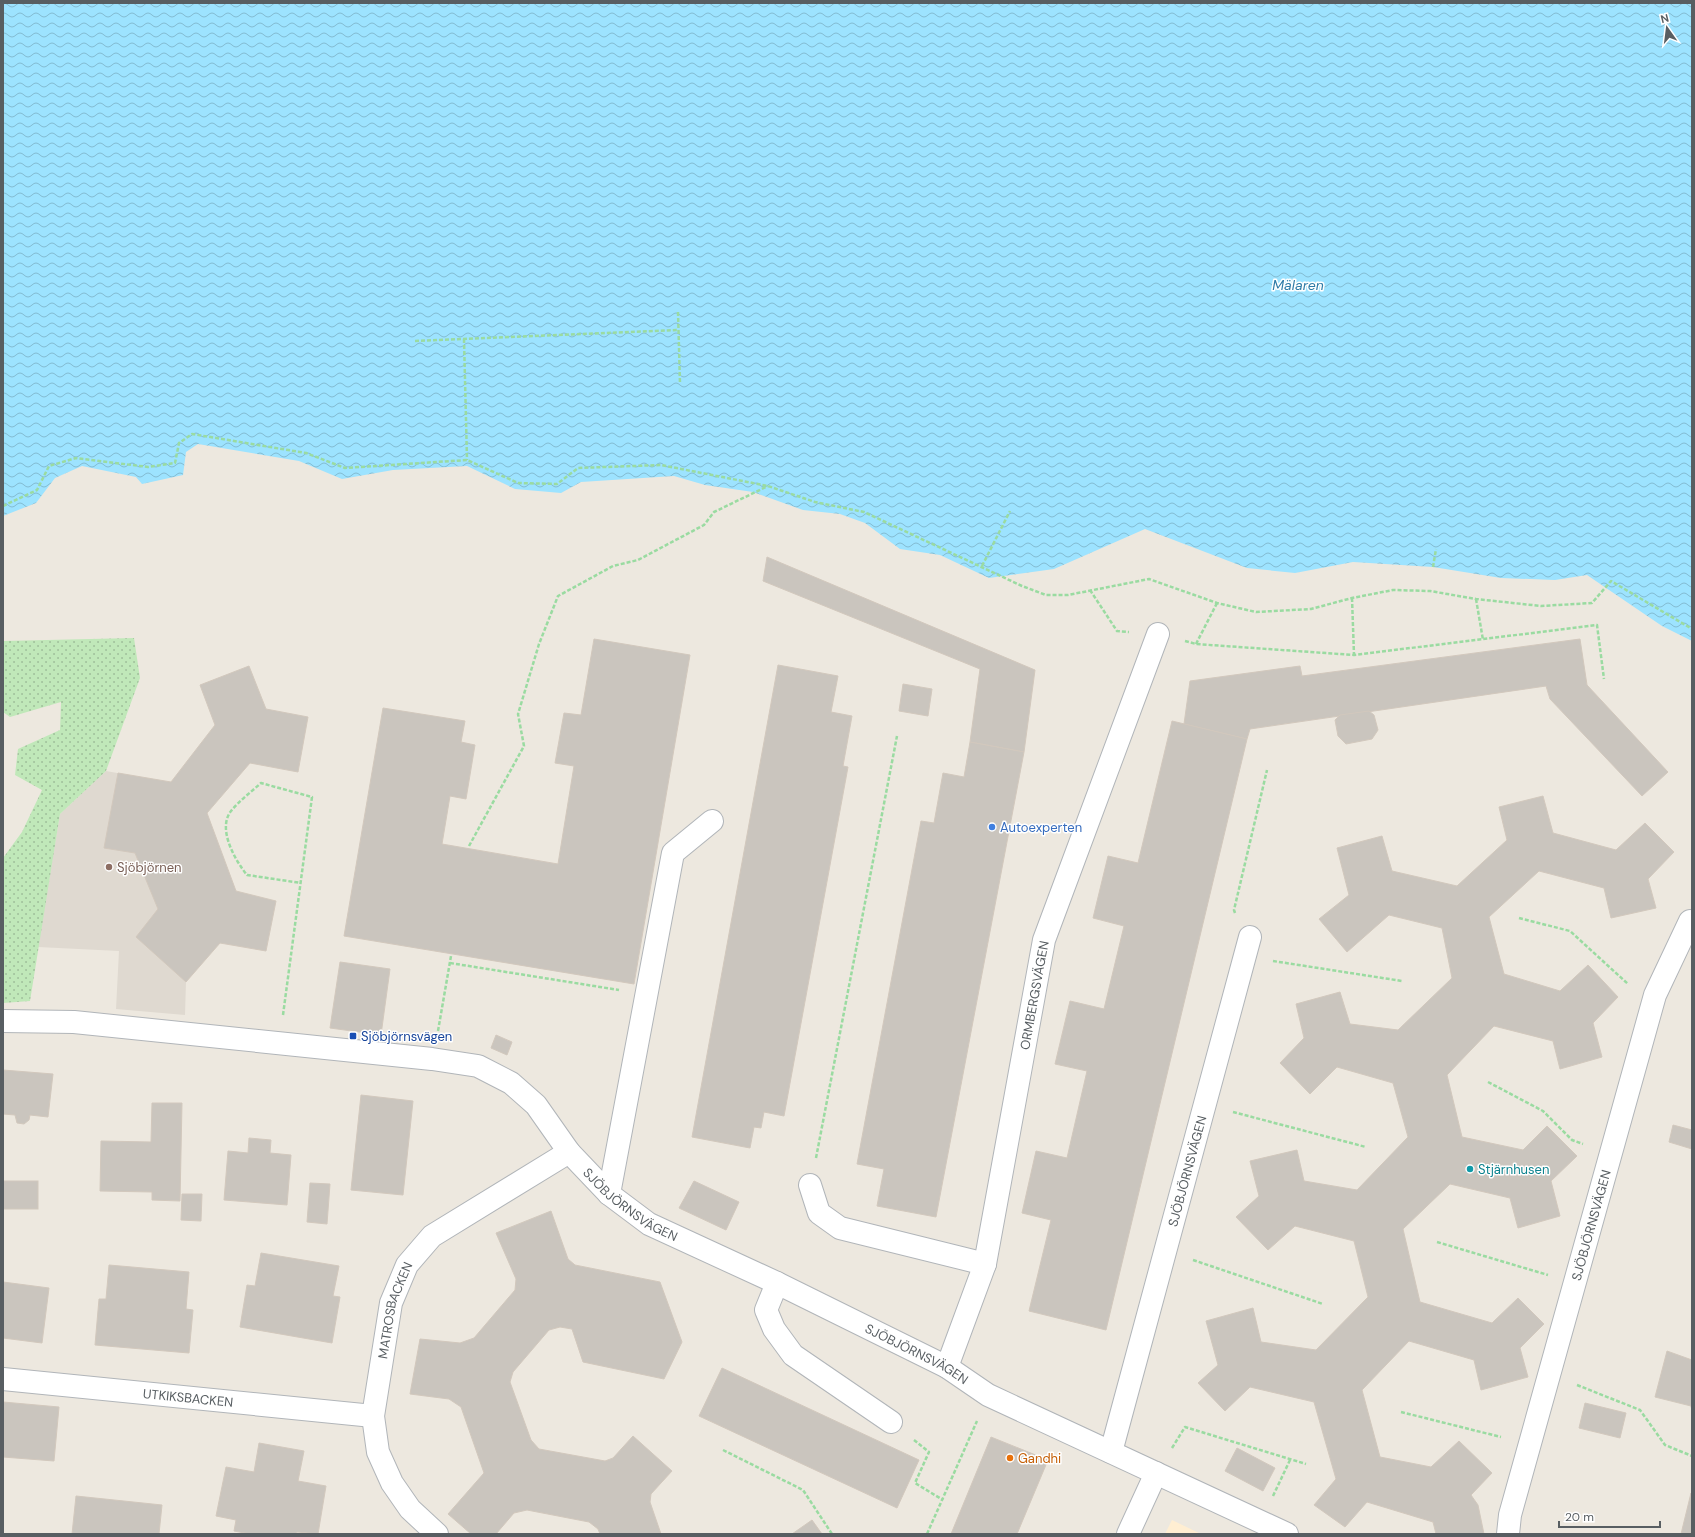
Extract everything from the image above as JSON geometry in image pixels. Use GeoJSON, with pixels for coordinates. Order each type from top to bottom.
{"type":"FeatureCollection","features":[{"type":"Feature","properties":{"kind":"street","name":"ORMBERGSVÄGEN"},"geometry":{"type":"LineString","coordinates":[[947,1367],[985,1264],[1044,940],[1158,634]]}},
{"type":"Feature","properties":{"kind":"street"},"geometry":{"type":"LineString","coordinates":[[609,1194],[673,853],[712,821]]}},
{"type":"Feature","properties":{"kind":"street","name":"SJÖBJÖRNSVÄGEN"},"geometry":{"type":"LineString","coordinates":[[1508,1534],[1510,1515],[1550,1375],[1609,1155],[1655,995],[1690,921]]}},
{"type":"Feature","properties":{"kind":"street","name":"SJÖBJÖRNSVÄGEN"},"geometry":{"type":"LineString","coordinates":[[1111,1452],[1247,947]]}},
{"type":"Feature","properties":{"kind":"street","name":"SJÖBJÖRNSVÄGEN"},"geometry":{"type":"LineString","coordinates":[[3,1021],[74,1022],[432,1059],[478,1066],[511,1083],[536,1105],[569,1152],[609,1194],[650,1224],[777,1283],[947,1367],[988,1395],[1287,1534]]}},
{"type":"Feature","properties":{"kind":"street","name":"MATROSBACKEN"},"geometry":{"type":"LineString","coordinates":[[437,1534],[410,1509],[392,1483],[378,1452],[373,1416],[391,1303],[407,1265],[432,1236],[569,1152]]}},
{"type":"Feature","properties":{"kind":"street"},"geometry":{"type":"LineString","coordinates":[[810,1185],[819,1213],[840,1228],[985,1264]]}},
{"type":"Feature","properties":{"kind":"street"},"geometry":{"type":"LineString","coordinates":[[777,1283],[766,1310],[774,1329],[793,1355],[891,1422]]}},
{"type":"Feature","properties":{"kind":"street","name":"UTKIKSBACKEN"},"geometry":{"type":"LineString","coordinates":[[3,1379],[373,1416]]}},
{"type":"Feature","properties":{"kind":"street"},"geometry":{"type":"LineString","coordinates":[[1128,1534],[1156,1473]]}},
{"type":"Feature","properties":{"kind":"path"},"geometry":{"type":"LineString","coordinates":[[678,312],[680,384]]}},
{"type":"Feature","properties":{"kind":"path"},"geometry":{"type":"LineString","coordinates":[[415,341],[678,330]]}},
{"type":"Feature","properties":{"kind":"path"},"geometry":{"type":"LineString","coordinates":[[464,339],[467,460]]}},
{"type":"Feature","properties":{"kind":"path"},"geometry":{"type":"LineString","coordinates":[[3,506],[37,490],[49,466],[76,458],[148,467],[174,464],[179,443],[192,434],[306,453],[345,468],[467,460],[518,483],[557,484],[578,468],[661,465],[768,486],[815,502],[864,512],[1022,586],[1046,595],[1068,595],[1149,579],[1217,603],[1256,612],[1311,609],[1352,598],[1393,590],[1430,591],[1476,599],[1541,606],[1592,603],[1611,581],[1692,629]]}},
{"type":"Feature","properties":{"kind":"path"},"geometry":{"type":"LineString","coordinates":[[469,846],[524,746],[518,714],[539,644],[558,596],[613,566],[638,560],[704,526],[714,512],[768,486]]}},
{"type":"Feature","properties":{"kind":"path"},"geometry":{"type":"LineString","coordinates":[[982,566],[1010,511]]}},
{"type":"Feature","properties":{"kind":"path"},"geometry":{"type":"LineString","coordinates":[[1432,567],[1436,549]]}},
{"type":"Feature","properties":{"kind":"path"},"geometry":{"type":"LineString","coordinates":[[1090,590],[1116,630],[1158,634],[1196,644],[1354,655],[1597,625],[1604,679]]}},
{"type":"Feature","properties":{"kind":"path"},"geometry":{"type":"LineString","coordinates":[[1352,598],[1354,655]]}},
{"type":"Feature","properties":{"kind":"path"},"geometry":{"type":"LineString","coordinates":[[1476,599],[1483,640]]}},
{"type":"Feature","properties":{"kind":"path"},"geometry":{"type":"LineString","coordinates":[[1196,644],[1217,603]]}},
{"type":"Feature","properties":{"kind":"path"},"geometry":{"type":"LineString","coordinates":[[810,1185],[897,736]]}},
{"type":"Feature","properties":{"kind":"path"},"geometry":{"type":"LineString","coordinates":[[1267,770],[1234,910],[1247,947],[1402,981]]}},
{"type":"Feature","properties":{"kind":"path"},"geometry":{"type":"LineString","coordinates":[[279,1043],[301,883],[312,798],[261,783],[230,812],[225,829],[237,864],[247,875],[301,883]]}},
{"type":"Feature","properties":{"kind":"path"},"geometry":{"type":"LineString","coordinates":[[1519,918],[1570,930],[1632,988],[1655,995]]}},
{"type":"Feature","properties":{"kind":"path"},"geometry":{"type":"LineString","coordinates":[[432,1059],[451,956]]}},
{"type":"Feature","properties":{"kind":"path"},"geometry":{"type":"LineString","coordinates":[[450,963],[647,995]]}},
{"type":"Feature","properties":{"kind":"path"},"geometry":{"type":"LineString","coordinates":[[1488,1082],[1543,1111],[1572,1140],[1609,1155]]}},
{"type":"Feature","properties":{"kind":"path"},"geometry":{"type":"LineString","coordinates":[[1205,1104],[1366,1147]]}},
{"type":"Feature","properties":{"kind":"path"},"geometry":{"type":"LineString","coordinates":[[1437,1242],[1574,1283]]}},
{"type":"Feature","properties":{"kind":"path"},"geometry":{"type":"LineString","coordinates":[[1166,1251],[1323,1304]]}},
{"type":"Feature","properties":{"kind":"path"},"geometry":{"type":"LineString","coordinates":[[1550,1375],[1640,1410],[1665,1445],[1692,1456]]}},
{"type":"Feature","properties":{"kind":"path"},"geometry":{"type":"LineString","coordinates":[[1401,1412],[1531,1444]]}},
{"type":"Feature","properties":{"kind":"path"},"geometry":{"type":"LineString","coordinates":[[927,1534],[979,1418]]}},
{"type":"Feature","properties":{"kind":"path"},"geometry":{"type":"LineString","coordinates":[[891,1422],[929,1452],[915,1483],[943,1500]]}},
{"type":"Feature","properties":{"kind":"path"},"geometry":{"type":"LineString","coordinates":[[1156,1473],[1185,1427],[1306,1464]]}},
{"type":"Feature","properties":{"kind":"path"},"geometry":{"type":"LineString","coordinates":[[723,1450],[803,1490],[832,1534]]}},
{"type":"Feature","properties":{"kind":"path"},"geometry":{"type":"LineString","coordinates":[[1273,1496],[1290,1460]]}},
{"type":"Feature","properties":{"kind":"shaded area","name":"Sjöbjörnen"},"geometry":{"type":"Polygon","coordinates":[[[106,771],[156,780],[198,967],[186,982],[185,1015],[116,1009],[119,951],[38,947],[60,814],[106,771]]]}},
{"type":"Feature","properties":{"kind":"shaded area"},"geometry":{"type":"Polygon","coordinates":[[[1172,1520],[1201,1534],[1165,1534],[1172,1520]]]}},
{"type":"Feature","properties":{"kind":"green space"},"geometry":{"type":"Polygon","coordinates":[[[134,638],[140,678],[106,771],[60,814],[30,1001],[3,1003],[3,858],[22,832],[42,790],[15,775],[18,749],[60,730],[61,702],[10,717],[3,712],[3,641],[134,638]]]}},
{"type":"Feature","properties":{"kind":"water","name":"Mälaren"},"geometry":{"type":"Polygon","coordinates":[[[3,3],[1692,3],[1692,641],[1662,626],[1587,575],[1555,580],[1501,578],[1433,567],[1353,562],[1295,573],[1247,568],[1145,529],[1054,569],[989,578],[940,555],[900,549],[865,523],[840,514],[803,510],[753,492],[705,485],[674,476],[581,482],[561,493],[515,489],[467,466],[393,470],[342,479],[299,461],[198,444],[186,452],[183,475],[142,484],[136,477],[82,466],[55,478],[36,503],[3,516],[3,3]]]}},
{"type":"Feature","properties":{"kind":"building"},"geometry":{"type":"Polygon","coordinates":[[[767,557],[1035,670],[1024,752],[970,742],[980,669],[763,581],[767,557]]]}},
{"type":"Feature","properties":{"kind":"building"},"geometry":{"type":"Polygon","coordinates":[[[594,639],[690,655],[634,984],[344,936],[383,708],[465,721],[461,742],[475,745],[466,799],[450,796],[442,844],[558,864],[574,766],[555,763],[564,713],[581,715],[594,639]]]}},
{"type":"Feature","properties":{"kind":"building"},"geometry":{"type":"Polygon","coordinates":[[[1580,639],[1587,685],[1668,772],[1642,796],[1550,699],[1546,686],[1250,729],[1247,739],[1184,724],[1190,681],[1300,666],[1302,676],[1580,639]]]}},
{"type":"Feature","properties":{"kind":"building"},"geometry":{"type":"Polygon","coordinates":[[[778,665],[838,676],[831,712],[852,716],[843,766],[848,767],[784,1116],[764,1112],[761,1128],[754,1127],[750,1148],[692,1137],[778,665]]]}},
{"type":"Feature","properties":{"kind":"building"},"geometry":{"type":"Polygon","coordinates":[[[249,666],[266,709],[308,717],[298,772],[250,763],[207,813],[236,891],[276,901],[266,951],[220,943],[186,982],[136,937],[158,909],[135,853],[104,848],[118,773],[171,782],[215,725],[200,685],[249,666]]]}},
{"type":"Feature","properties":{"kind":"building"},"geometry":{"type":"Polygon","coordinates":[[[903,684],[932,689],[928,716],[899,711],[903,684]]]}},
{"type":"Feature","properties":{"kind":"building"},"geometry":{"type":"Polygon","coordinates":[[[1369,711],[1374,715],[1378,730],[1372,739],[1346,744],[1338,736],[1335,720],[1340,715],[1369,711]]]}},
{"type":"Feature","properties":{"kind":"building"},"geometry":{"type":"Polygon","coordinates":[[[1172,721],[1247,739],[1106,1330],[1029,1311],[1051,1220],[1022,1213],[1036,1151],[1067,1158],[1087,1071],[1055,1064],[1070,1001],[1104,1009],[1124,926],[1093,918],[1108,856],[1138,863],[1172,721]]]}},
{"type":"Feature","properties":{"kind":"building"},"geometry":{"type":"Polygon","coordinates":[[[970,742],[1024,752],[936,1217],[877,1206],[884,1169],[857,1164],[921,821],[934,823],[943,773],[964,777],[970,742]]]}},
{"type":"Feature","properties":{"kind":"building","name":"Stjärnhusen"},"geometry":{"type":"Polygon","coordinates":[[[1543,796],[1553,833],[1616,850],[1645,823],[1674,852],[1648,879],[1656,908],[1611,918],[1604,888],[1539,871],[1489,917],[1504,974],[1560,991],[1588,965],[1618,997],[1593,1023],[1602,1057],[1560,1069],[1553,1041],[1494,1026],[1447,1075],[1462,1137],[1523,1150],[1547,1126],[1577,1156],[1551,1181],[1560,1216],[1518,1228],[1510,1198],[1450,1184],[1403,1229],[1420,1302],[1492,1323],[1518,1298],[1544,1324],[1520,1348],[1528,1377],[1481,1390],[1474,1360],[1409,1341],[1362,1390],[1380,1457],[1431,1467],[1459,1441],[1492,1473],[1471,1495],[1478,1505],[1484,1534],[1436,1534],[1433,1522],[1367,1502],[1345,1527],[1314,1505],[1336,1479],[1314,1402],[1250,1387],[1225,1411],[1198,1383],[1218,1365],[1206,1321],[1253,1308],[1261,1342],[1316,1350],[1368,1297],[1354,1241],[1295,1226],[1268,1250],[1236,1217],[1259,1196],[1250,1161],[1297,1150],[1304,1181],[1357,1190],[1408,1137],[1393,1083],[1337,1067],[1310,1094],[1280,1063],[1304,1038],[1296,1004],[1340,992],[1350,1024],[1398,1030],[1452,978],[1442,928],[1389,915],[1347,952],[1319,919],[1349,895],[1337,848],[1382,836],[1392,871],[1457,886],[1507,840],[1499,807],[1543,796]]]}},
{"type":"Feature","properties":{"kind":"building"},"geometry":{"type":"Polygon","coordinates":[[[340,962],[390,969],[381,1035],[330,1028],[340,962]]]}},
{"type":"Feature","properties":{"kind":"building"},"geometry":{"type":"Polygon","coordinates":[[[496,1035],[512,1042],[507,1055],[491,1048],[496,1035]]]}},
{"type":"Feature","properties":{"kind":"building"},"geometry":{"type":"Polygon","coordinates":[[[3,1070],[53,1074],[48,1117],[30,1115],[29,1120],[24,1124],[17,1123],[15,1115],[3,1114],[3,1070]]]}},
{"type":"Feature","properties":{"kind":"building"},"geometry":{"type":"Polygon","coordinates":[[[361,1095],[413,1101],[403,1195],[351,1190],[361,1095]]]}},
{"type":"Feature","properties":{"kind":"building"},"geometry":{"type":"Polygon","coordinates":[[[152,1103],[182,1103],[180,1201],[152,1200],[152,1192],[100,1191],[101,1141],[151,1142],[152,1103]]]}},
{"type":"Feature","properties":{"kind":"building"},"geometry":{"type":"Polygon","coordinates":[[[1673,1125],[1692,1130],[1692,1149],[1669,1142],[1673,1125]]]}},
{"type":"Feature","properties":{"kind":"building"},"geometry":{"type":"Polygon","coordinates":[[[249,1138],[271,1140],[270,1153],[291,1155],[287,1205],[224,1200],[228,1151],[248,1153],[249,1138]]]}},
{"type":"Feature","properties":{"kind":"building"},"geometry":{"type":"Polygon","coordinates":[[[3,1181],[38,1181],[38,1209],[3,1209],[3,1181]]]}},
{"type":"Feature","properties":{"kind":"building"},"geometry":{"type":"Polygon","coordinates":[[[694,1181],[739,1202],[726,1230],[679,1208],[694,1181]]]}},
{"type":"Feature","properties":{"kind":"building"},"geometry":{"type":"Polygon","coordinates":[[[310,1183],[330,1184],[327,1224],[307,1222],[310,1183]]]}},
{"type":"Feature","properties":{"kind":"building"},"geometry":{"type":"Polygon","coordinates":[[[182,1194],[202,1194],[201,1221],[181,1220],[182,1194]]]}},
{"type":"Feature","properties":{"kind":"building"},"geometry":{"type":"Polygon","coordinates":[[[551,1211],[568,1259],[575,1265],[660,1282],[682,1342],[664,1379],[583,1362],[572,1329],[560,1327],[549,1330],[513,1372],[510,1382],[531,1440],[539,1449],[605,1461],[613,1458],[633,1436],[672,1471],[651,1494],[650,1502],[661,1534],[600,1534],[598,1529],[589,1522],[527,1510],[514,1513],[496,1534],[471,1534],[448,1514],[484,1473],[461,1407],[449,1399],[410,1394],[420,1339],[460,1343],[474,1338],[515,1290],[516,1279],[496,1233],[551,1211]]]}},
{"type":"Feature","properties":{"kind":"building"},"geometry":{"type":"Polygon","coordinates":[[[261,1253],[339,1266],[333,1296],[340,1297],[332,1343],[240,1327],[247,1285],[255,1286],[261,1253]]]}},
{"type":"Feature","properties":{"kind":"building"},"geometry":{"type":"Polygon","coordinates":[[[109,1265],[189,1272],[186,1309],[193,1310],[189,1353],[95,1345],[99,1299],[106,1299],[109,1265]]]}},
{"type":"Feature","properties":{"kind":"building"},"geometry":{"type":"Polygon","coordinates":[[[3,1282],[49,1288],[42,1343],[3,1338],[3,1282]]]}},
{"type":"Feature","properties":{"kind":"building"},"geometry":{"type":"Polygon","coordinates":[[[1667,1351],[1692,1360],[1692,1411],[1691,1406],[1655,1397],[1667,1351]]]}},
{"type":"Feature","properties":{"kind":"building"},"geometry":{"type":"Polygon","coordinates":[[[722,1368],[919,1460],[897,1508],[699,1416],[722,1368]]]}},
{"type":"Feature","properties":{"kind":"building"},"geometry":{"type":"Polygon","coordinates":[[[3,1402],[59,1407],[54,1461],[3,1457],[3,1402]]]}},
{"type":"Feature","properties":{"kind":"building"},"geometry":{"type":"Polygon","coordinates":[[[1585,1403],[1626,1413],[1620,1438],[1579,1428],[1585,1403]]]}},
{"type":"Feature","properties":{"kind":"building"},"geometry":{"type":"Polygon","coordinates":[[[991,1437],[1048,1460],[1017,1534],[951,1534],[991,1437]]]}},
{"type":"Feature","properties":{"kind":"building"},"geometry":{"type":"Polygon","coordinates":[[[259,1443],[304,1451],[298,1481],[326,1486],[318,1534],[297,1532],[296,1534],[250,1534],[234,1531],[236,1520],[216,1516],[226,1467],[254,1472],[259,1443]]]}},
{"type":"Feature","properties":{"kind":"building"},"geometry":{"type":"Polygon","coordinates":[[[1237,1448],[1275,1468],[1263,1491],[1225,1471],[1237,1448]]]}},
{"type":"Feature","properties":{"kind":"building"},"geometry":{"type":"Polygon","coordinates":[[[1691,1493],[1692,1534],[1681,1534],[1691,1493]]]}},
{"type":"Feature","properties":{"kind":"building"},"geometry":{"type":"Polygon","coordinates":[[[76,1496],[162,1505],[159,1534],[72,1534],[76,1496]]]}},
{"type":"Feature","properties":{"kind":"building"},"geometry":{"type":"Polygon","coordinates":[[[812,1520],[822,1534],[792,1534],[812,1520]]]}},
{"type":"Feature","properties":{"kind":"place","name":"Autoexperten"},"geometry":{"type":"Point","coordinates":[992,827]}},
{"type":"Feature","properties":{"kind":"place","name":"Sjöbjörnen"},"geometry":{"type":"Point","coordinates":[109,867]}},
{"type":"Feature","properties":{"kind":"place","name":"Sjöbjörnsvägen"},"geometry":{"type":"Point","coordinates":[353,1036]}},
{"type":"Feature","properties":{"kind":"place","name":"Stjärnhusen"},"geometry":{"type":"Point","coordinates":[1470,1169]}},
{"type":"Feature","properties":{"kind":"place","name":"Gandhi"},"geometry":{"type":"Point","coordinates":[1010,1458]}}]}
